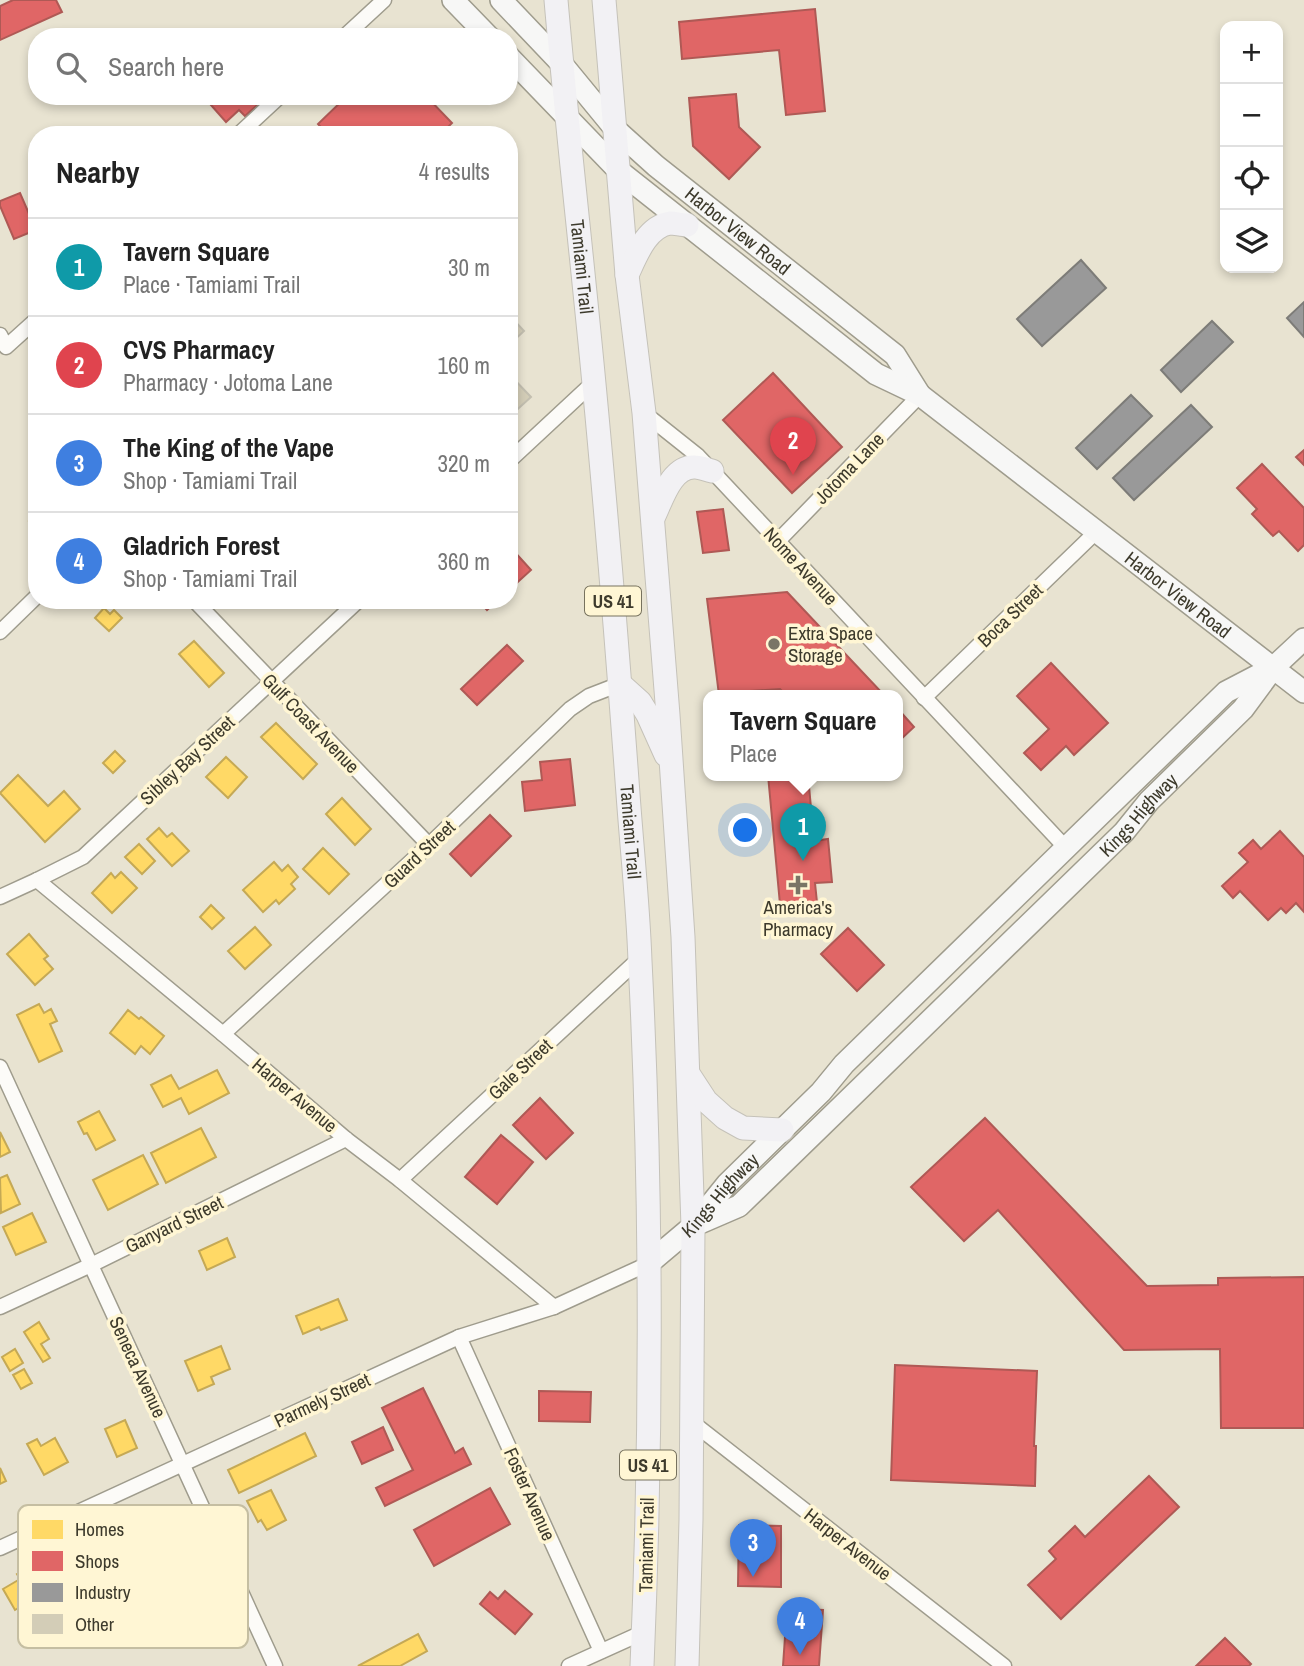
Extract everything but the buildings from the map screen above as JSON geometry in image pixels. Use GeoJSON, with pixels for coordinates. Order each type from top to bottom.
{"type":"FeatureCollection","features":[{"type":"Feature","properties":{"kind":"main road"},"geometry":{"type":"LineString","coordinates":[[453,0],[480,28]]}},
{"type":"Feature","properties":{"kind":"main road","name":"Harbor View Road"},"geometry":{"type":"LineString","coordinates":[[501,0],[561,63],[616,130],[656,166],[895,355],[920,395]]}},
{"type":"Feature","properties":{"kind":"main road","name":"Tamiami Trail"},"geometry":{"type":"LineString","coordinates":[[556,0],[594,382],[640,958],[647,1141],[648,1264],[647,1529],[642,1666]]}},
{"type":"Feature","properties":{"kind":"main road","name":"US 41"},"geometry":{"type":"LineString","coordinates":[[604,0],[627,275],[645,414],[683,937],[693,1226],[693,1423],[687,1666]]}},
{"type":"Feature","properties":{"kind":"main road","name":"Harbor View Road"},"geometry":{"type":"LineString","coordinates":[[518,66],[619,171],[876,374],[920,395],[1304,692]]}},
{"type":"Feature","properties":{"kind":"main road"},"geometry":{"type":"LineString","coordinates":[[627,275],[643,243],[654,231],[670,223],[687,225]]}},
{"type":"Feature","properties":{"kind":"main road"},"geometry":{"type":"LineString","coordinates":[[653,518],[673,478],[681,469],[695,467],[712,471]]}},
{"type":"Feature","properties":{"kind":"main road","name":"Kings Highway"},"geometry":{"type":"LineString","coordinates":[[693,1226],[739,1206],[1124,832],[1149,801],[1243,709],[1274,667],[1304,639]]}},
{"type":"Feature","properties":{"kind":"main road","name":"Kings Highway"},"geometry":{"type":"LineString","coordinates":[[693,1226],[727,1184],[821,1092],[844,1064],[1226,692],[1274,667]]}},
{"type":"Feature","properties":{"kind":"main road"},"geometry":{"type":"LineString","coordinates":[[620,684],[640,702],[672,768]]}},
{"type":"Feature","properties":{"kind":"main road"},"geometry":{"type":"LineString","coordinates":[[889,1020],[909,1040]]}},
{"type":"Feature","properties":{"kind":"main road"},"geometry":{"type":"LineString","coordinates":[[689,1074],[706,1101],[725,1118],[743,1128],[782,1130]]}},
{"type":"Feature","properties":{"kind":"main road"},"geometry":{"type":"LineString","coordinates":[[648,1264],[693,1226]]}},
{"type":"Feature","properties":{"kind":"street"},"geometry":{"type":"LineString","coordinates":[[354,28],[384,0]]}},
{"type":"Feature","properties":{"kind":"street"},"geometry":{"type":"LineString","coordinates":[[247,126],[270,105]]}},
{"type":"Feature","properties":{"kind":"street"},"geometry":{"type":"LineString","coordinates":[[3,341],[28,325]]}},
{"type":"Feature","properties":{"kind":"street"},"geometry":{"type":"LineString","coordinates":[[518,453],[594,382]]}},
{"type":"Feature","properties":{"kind":"street","name":"Jotoma Lane"},"geometry":{"type":"LineString","coordinates":[[778,541],[920,395]]}},
{"type":"Feature","properties":{"kind":"street","name":"Nome Avenue"},"geometry":{"type":"LineString","coordinates":[[645,414],[698,456],[1066,848]]}},
{"type":"Feature","properties":{"kind":"street","name":"Boca Street"},"geometry":{"type":"LineString","coordinates":[[924,698],[1097,531]]}},
{"type":"Feature","properties":{"kind":"street"},"geometry":{"type":"LineString","coordinates":[[0,632],[28,605]]}},
{"type":"Feature","properties":{"kind":"street","name":"Gulf Coast Avenue"},"geometry":{"type":"LineString","coordinates":[[203,609],[429,845]]}},
{"type":"Feature","properties":{"kind":"street","name":"Sibley Bay Street"},"geometry":{"type":"LineString","coordinates":[[0,897],[83,857],[349,609]]}},
{"type":"Feature","properties":{"kind":"street","name":"Guard Street"},"geometry":{"type":"LineString","coordinates":[[223,1034],[429,845],[570,709],[589,696],[620,684]]}},
{"type":"Feature","properties":{"kind":"street","name":"Harper Avenue"},"geometry":{"type":"LineString","coordinates":[[37,880],[346,1139],[554,1307]]}},
{"type":"Feature","properties":{"kind":"street","name":"Gale Street"},"geometry":{"type":"LineString","coordinates":[[400,1180],[640,958]]}},
{"type":"Feature","properties":{"kind":"street","name":"Seneca Avenue"},"geometry":{"type":"LineString","coordinates":[[0,1067],[202,1505]]}},
{"type":"Feature","properties":{"kind":"street","name":"Ganyard Street"},"geometry":{"type":"LineString","coordinates":[[0,1307],[346,1139]]}},
{"type":"Feature","properties":{"kind":"street","name":"Parmely Street"},"geometry":{"type":"LineString","coordinates":[[94,1505],[459,1337],[554,1307],[648,1264]]}},
{"type":"Feature","properties":{"kind":"street","name":"Foster Avenue"},"geometry":{"type":"LineString","coordinates":[[459,1337],[600,1651]]}},
{"type":"Feature","properties":{"kind":"street","name":"Harper Avenue"},"geometry":{"type":"LineString","coordinates":[[693,1423],[1004,1666]]}},
{"type":"Feature","properties":{"kind":"street","name":"Parmely Street"},"geometry":{"type":"LineString","coordinates":[[0,1548],[18,1540]]}},
{"type":"Feature","properties":{"kind":"street","name":"Seneca Avenue"},"geometry":{"type":"LineString","coordinates":[[248,1607],[275,1666]]}},
{"type":"Feature","properties":{"kind":"street"},"geometry":{"type":"LineString","coordinates":[[569,1666],[644,1632]]}},
{"type":"Feature","properties":{"kind":"place","name":"CVS Pharmacy"},"geometry":{"type":"Point","coordinates":[793,475]}},
{"type":"Feature","properties":{"kind":"place","name":"Extra Space Storage"},"geometry":{"type":"Point","coordinates":[774,644]}},
{"type":"Feature","properties":{"kind":"place","name":"Tavern Square"},"geometry":{"type":"Point","coordinates":[803,861]}},
{"type":"Feature","properties":{"kind":"place","name":"America's Pharmacy"},"geometry":{"type":"Point","coordinates":[798,885]}},
{"type":"Feature","properties":{"kind":"place","name":"The King of the Vape"},"geometry":{"type":"Point","coordinates":[753,1577]}},
{"type":"Feature","properties":{"kind":"place","name":"Gladrich Forest"},"geometry":{"type":"Point","coordinates":[800,1655]}}]}
